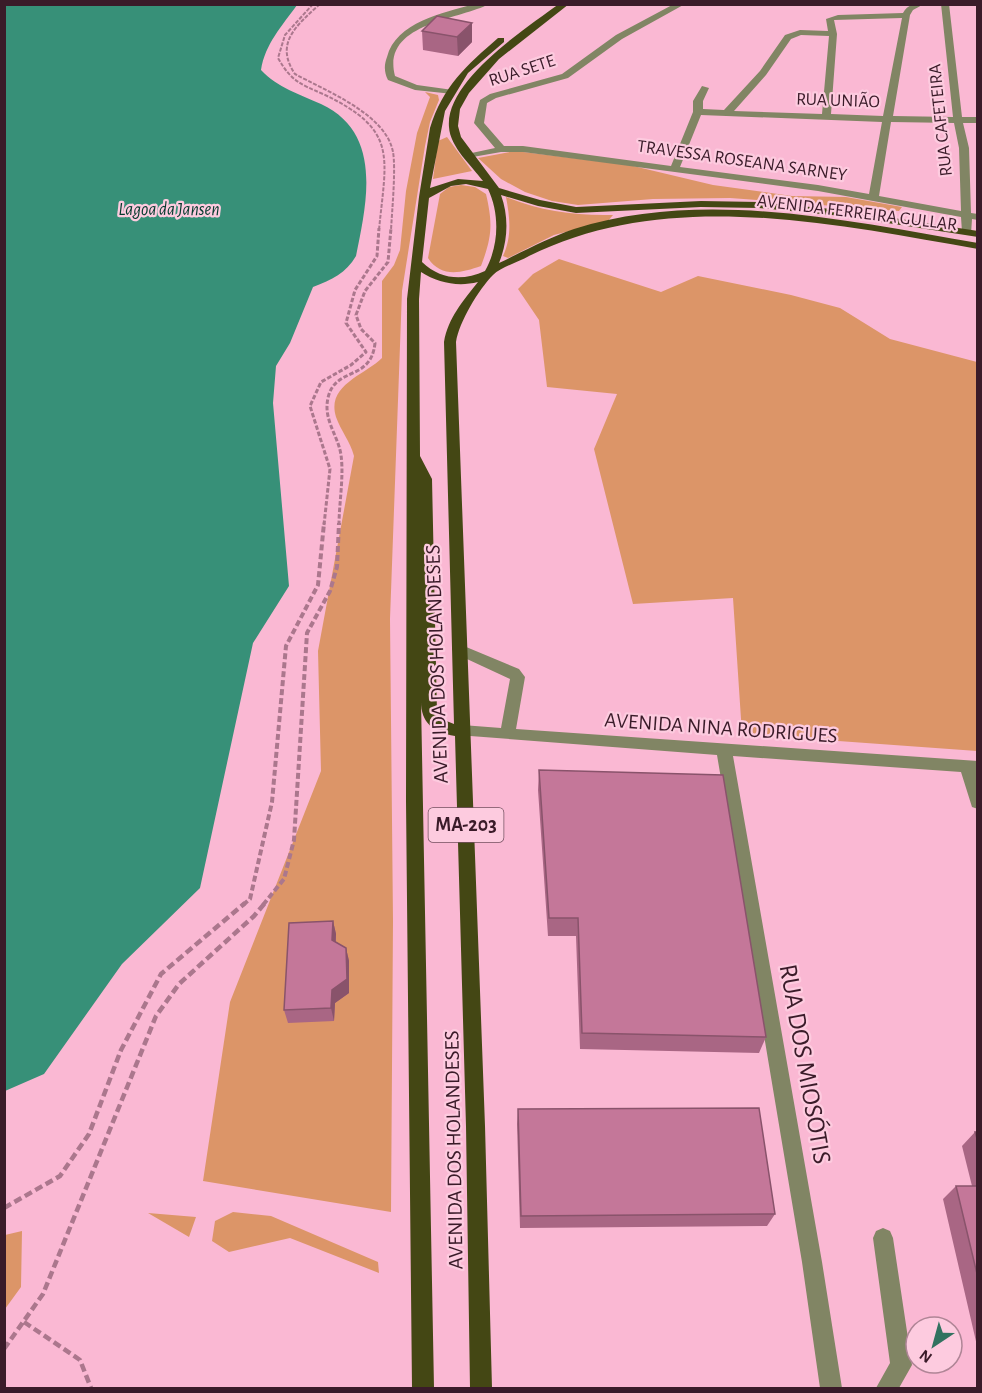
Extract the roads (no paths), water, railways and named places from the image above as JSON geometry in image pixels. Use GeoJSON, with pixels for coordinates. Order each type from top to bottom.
{"type":"FeatureCollection","features":[{"type":"Feature","properties":{"kind":"main road"},"geometry":{"type":"LineString","coordinates":[[424,197],[435,128],[450,92],[477,59],[549,4]]}},
{"type":"Feature","properties":{"kind":"main road"},"geometry":{"type":"LineString","coordinates":[[494,189],[459,142],[453,125],[456,109],[466,92],[496,57],[565,4]]}},
{"type":"Feature","properties":{"kind":"main road"},"geometry":{"type":"LineString","coordinates":[[424,197],[439,186],[456,181],[476,182],[494,189]]}},
{"type":"Feature","properties":{"kind":"main road","name":"MA-203"},"geometry":{"type":"LineString","coordinates":[[489,272],[499,246],[502,218],[494,189]]}},
{"type":"Feature","properties":{"kind":"main road","name":"AVENIDA FERREIRA GULLAR"},"geometry":{"type":"LineString","coordinates":[[494,189],[538,203],[576,210],[701,204],[759,205],[831,211],[941,234],[978,246]]}},
{"type":"Feature","properties":{"kind":"main road","name":"MA-203"},"geometry":{"type":"LineString","coordinates":[[416,262],[424,197]]}},
{"type":"Feature","properties":{"kind":"main road","name":"AVENIDA FERREIRA GULLAR"},"geometry":{"type":"LineString","coordinates":[[489,272],[561,237],[627,221],[677,216],[745,215],[941,234],[972,233]]}},
{"type":"Feature","properties":{"kind":"main road"},"geometry":{"type":"LineString","coordinates":[[416,262],[429,273],[451,280],[473,280],[489,272]]}},
{"type":"Feature","properties":{"kind":"main road","name":"AVENIDA DOS HOLANDESES"},"geometry":{"type":"LineString","coordinates":[[416,262],[413,299],[414,801],[423,1389]]}},
{"type":"Feature","properties":{"kind":"main road","name":"AVENIDA DOS HOLANDESES"},"geometry":{"type":"LineString","coordinates":[[481,1389],[473,1002],[456,616],[450,335],[489,272]]}},
{"type":"Feature","properties":{"kind":"main road"},"geometry":{"type":"LineString","coordinates":[[414,457],[426,479],[429,713],[432,720],[439,726],[462,730]]}},
{"type":"Feature","properties":{"kind":"street"},"geometry":{"type":"LineString","coordinates":[[450,92],[404,84],[391,78],[389,74],[392,50],[407,34],[424,24],[448,14],[485,4]]}},
{"type":"Feature","properties":{"kind":"street","name":"RUA SETE"},"geometry":{"type":"LineString","coordinates":[[501,149],[479,123],[483,102],[493,96],[565,76],[619,37],[681,4]]}},
{"type":"Feature","properties":{"kind":"street"},"geometry":{"type":"LineString","coordinates":[[874,196],[885,120],[894,88],[906,15],[910,8],[920,4]]}},
{"type":"Feature","properties":{"kind":"street","name":"RUA CAFETEIRA"},"geometry":{"type":"LineString","coordinates":[[945,4],[958,120],[964,148],[965,214],[972,233]]}},
{"type":"Feature","properties":{"kind":"street"},"geometry":{"type":"LineString","coordinates":[[826,117],[833,33],[830,19],[906,15]]}},
{"type":"Feature","properties":{"kind":"street"},"geometry":{"type":"LineString","coordinates":[[726,114],[763,73],[788,37],[800,32],[833,33]]}},
{"type":"Feature","properties":{"kind":"street"},"geometry":{"type":"LineString","coordinates":[[675,168],[698,112],[698,101],[705,88]]}},
{"type":"Feature","properties":{"kind":"street","name":"RUA UNIÃO"},"geometry":{"type":"LineString","coordinates":[[698,112],[885,120],[978,120]]}},
{"type":"Feature","properties":{"kind":"street","name":"TRAVESSA ROSEANA SARNEY"},"geometry":{"type":"LineString","coordinates":[[470,156],[501,149],[524,149],[874,196],[978,217]]}},
{"type":"Feature","properties":{"kind":"street"},"geometry":{"type":"LineString","coordinates":[[459,649],[514,673],[518,677],[507,734]]}},
{"type":"Feature","properties":{"kind":"street","name":"AVENIDA NINA RODRIGUES"},"geometry":{"type":"LineString","coordinates":[[462,730],[972,766]]}},
{"type":"Feature","properties":{"kind":"street","name":"RUA DOS MIOSÓTIS"},"geometry":{"type":"LineString","coordinates":[[724,749],[812,1262],[831,1389]]}},
{"type":"Feature","properties":{"kind":"street"},"geometry":{"type":"LineString","coordinates":[[972,766],[978,802]]}},
{"type":"Feature","properties":{"kind":"street"},"geometry":{"type":"LineString","coordinates":[[883,1238],[901,1365],[887,1389]]}},
{"type":"Feature","properties":{"kind":"water","name":"Lagoa da Jansen"},"geometry":{"type":"Polygon","coordinates":[[[5,4],[297,5],[270,44],[261,70],[282,86],[321,104],[341,117],[354,132],[362,151],[366,171],[366,192],[356,256],[338,275],[313,287],[290,343],[276,366],[273,403],[289,586],[253,643],[200,888],[122,964],[44,1074],[5,1091],[5,4]]]}}]}
